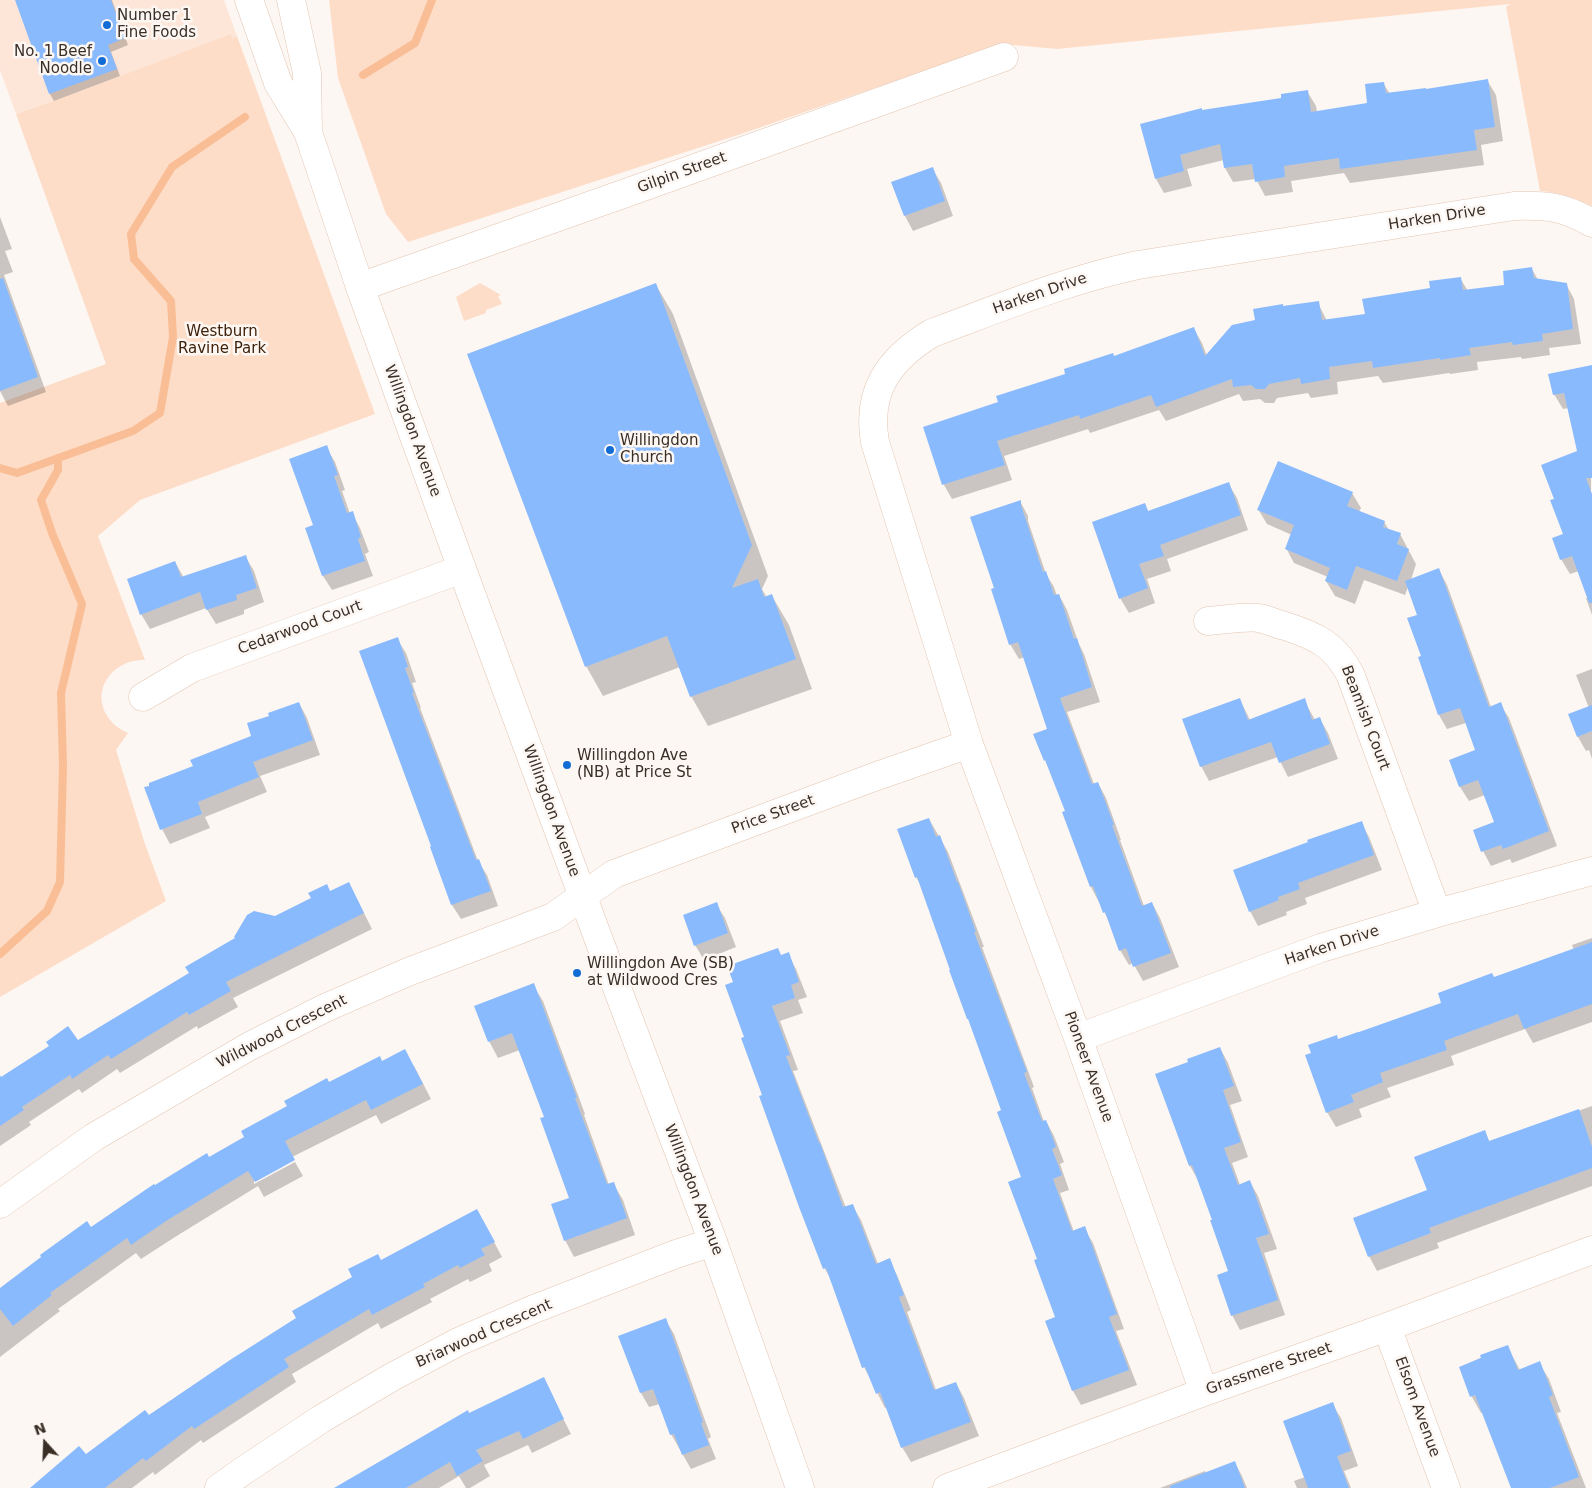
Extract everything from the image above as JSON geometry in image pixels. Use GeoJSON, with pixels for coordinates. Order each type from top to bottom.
{"type":"FeatureCollection","features":[{"type":"Feature","properties":{"kind":"street","name":"Willingdon Avenue"},"geometry":{"type":"LineString","coordinates":[[249,0],[278,83],[308,132],[360,287],[462,569],[713,1242],[800,1488]]}},
{"type":"Feature","properties":{"kind":"street","name":"Willingdon Avenue"},"geometry":{"type":"LineString","coordinates":[[291,0],[307,73],[308,132]]}},
{"type":"Feature","properties":{"kind":"street","name":"Gilpin Street"},"geometry":{"type":"LineString","coordinates":[[360,287],[1004,57]]}},
{"type":"Feature","properties":{"kind":"street","name":"Harken Drive"},"geometry":{"type":"LineString","coordinates":[[969,744],[891,495],[872,427],[876,395],[882,381],[890,367],[916,342],[932,333],[1073,281],[1138,265],[1514,206],[1552,206],[1568,210],[1592,223]]}},
{"type":"Feature","properties":{"kind":"street","name":"Cedarwood Court"},"geometry":{"type":"LineString","coordinates":[[143,697],[192,668],[462,569]]}},
{"type":"Feature","properties":{"kind":"street","name":"Beamish Court"},"geometry":{"type":"LineString","coordinates":[[1208,621],[1258,618],[1309,634],[1324,642],[1344,662],[1437,913]]}},
{"type":"Feature","properties":{"kind":"street","name":"Price Street"},"geometry":{"type":"LineString","coordinates":[[583,895],[614,874],[874,777],[969,744]]}},
{"type":"Feature","properties":{"kind":"street","name":"Pioneer Avenue"},"geometry":{"type":"LineString","coordinates":[[969,744],[1078,1038],[1204,1392]]}},
{"type":"Feature","properties":{"kind":"street","name":"Harken Drive"},"geometry":{"type":"LineString","coordinates":[[1078,1038],[1321,948],[1437,913],[1592,870]]}},
{"type":"Feature","properties":{"kind":"street","name":"Wildwood Crescent"},"geometry":{"type":"LineString","coordinates":[[0,1204],[94,1137],[248,1047],[325,1008],[408,972],[552,917],[583,895]]}},
{"type":"Feature","properties":{"kind":"street","name":"Briarwood Crescent"},"geometry":{"type":"LineString","coordinates":[[219,1488],[321,1420],[392,1377],[458,1342],[534,1309],[676,1254],[713,1242]]}},
{"type":"Feature","properties":{"kind":"street","name":"Grassmere Street"},"geometry":{"type":"LineString","coordinates":[[946,1488],[1592,1250]]}},
{"type":"Feature","properties":{"kind":"street","name":"Elsom Avenue"},"geometry":{"type":"LineString","coordinates":[[1387,1327],[1446,1488]]}},
{"type":"Feature","properties":{"kind":"shaded area"},"geometry":{"type":"Polygon","coordinates":[[[0,0],[224,0],[237,36],[16,114],[0,70],[0,0]]]}},
{"type":"Feature","properties":{"kind":"green space"},"geometry":{"type":"Polygon","coordinates":[[[329,0],[1592,0],[1592,206],[1566,196],[1540,191],[1506,7],[1510,4],[1057,49],[1002,44],[741,134],[408,242],[386,214],[338,78],[329,0]]]}},
{"type":"Feature","properties":{"kind":"green space","name":"Westburn Ravine Park"},"geometry":{"type":"Polygon","coordinates":[[[231,34],[232,38],[237,36],[375,414],[140,500],[98,536],[145,660],[133,661],[122,665],[113,672],[106,680],[102,690],[102,700],[105,711],[112,722],[128,733],[116,750],[145,844],[166,901],[0,997],[0,403],[106,364],[16,114],[231,34]]]}},
{"type":"Feature","properties":{"kind":"green space"},"geometry":{"type":"Polygon","coordinates":[[[480,283],[501,295],[498,296],[502,304],[486,310],[486,313],[464,321],[456,297],[480,283]]]}},
{"type":"Feature","properties":{"kind":"building"},"geometry":{"type":"Polygon","coordinates":[[[15,0],[111,0],[125,38],[108,45],[117,69],[49,94],[15,0]]]}},
{"type":"Feature","properties":{"kind":"building"},"geometry":{"type":"Polygon","coordinates":[[[1488,79],[1495,127],[1474,130],[1477,150],[1340,169],[1339,158],[1284,166],[1285,177],[1255,182],[1252,164],[1224,168],[1220,144],[1180,155],[1184,171],[1155,179],[1140,124],[1202,108],[1202,110],[1281,98],[1281,94],[1308,90],[1311,112],[1367,103],[1365,84],[1384,82],[1386,93],[1488,79]]]}},
{"type":"Feature","properties":{"kind":"building"},"geometry":{"type":"Polygon","coordinates":[[[933,167],[945,201],[904,216],[891,182],[933,167]]]}},
{"type":"Feature","properties":{"kind":"building"},"geometry":{"type":"Polygon","coordinates":[[[1532,267],[1534,278],[1567,283],[1573,329],[1542,334],[1543,341],[1513,345],[1512,342],[1469,348],[1471,355],[1440,360],[1440,358],[1373,368],[1372,361],[1329,367],[1330,379],[1301,384],[1300,378],[1269,384],[1265,389],[1256,389],[1251,385],[1233,387],[1232,379],[1156,407],[1151,395],[1080,419],[1079,415],[997,441],[1005,465],[942,485],[923,427],[998,402],[996,396],[1065,374],[1064,369],[1113,353],[1114,356],[1194,327],[1205,356],[1232,325],[1255,320],[1253,309],[1319,301],[1322,320],[1365,314],[1362,299],[1430,288],[1429,281],[1461,277],[1463,290],[1504,285],[1503,271],[1532,267]]]}},
{"type":"Feature","properties":{"kind":"building"},"geometry":{"type":"Polygon","coordinates":[[[3,278],[38,377],[0,391],[0,279],[3,278]]]}},
{"type":"Feature","properties":{"kind":"building","name":"Willingdon Church"},"geometry":{"type":"Polygon","coordinates":[[[656,283],[752,545],[732,588],[758,579],[764,597],[772,594],[796,659],[690,697],[667,636],[585,667],[467,354],[656,283]]]}},
{"type":"Feature","properties":{"kind":"building"},"geometry":{"type":"Polygon","coordinates":[[[1592,365],[1592,478],[1586,478],[1592,494],[1592,603],[1589,603],[1572,556],[1560,560],[1552,538],[1563,534],[1550,500],[1554,499],[1541,465],[1577,451],[1564,393],[1553,395],[1548,374],[1592,365]]]}},
{"type":"Feature","properties":{"kind":"building"},"geometry":{"type":"Polygon","coordinates":[[[327,445],[338,475],[334,476],[347,513],[353,511],[361,537],[358,539],[365,561],[322,576],[305,528],[313,525],[289,459],[327,445]]]}},
{"type":"Feature","properties":{"kind":"building"},"geometry":{"type":"Polygon","coordinates":[[[1278,461],[1353,492],[1347,506],[1385,521],[1383,527],[1401,533],[1397,544],[1409,549],[1397,581],[1356,566],[1347,590],[1325,581],[1330,568],[1285,549],[1294,525],[1257,510],[1278,461]]]}},
{"type":"Feature","properties":{"kind":"building"},"geometry":{"type":"Polygon","coordinates":[[[1229,482],[1241,515],[1160,545],[1164,556],[1139,564],[1148,588],[1119,599],[1092,522],[1145,503],[1148,511],[1229,482]]]}},
{"type":"Feature","properties":{"kind":"building"},"geometry":{"type":"Polygon","coordinates":[[[1021,500],[1043,572],[1046,571],[1054,595],[1059,594],[1074,639],[1077,638],[1092,687],[1060,698],[1092,784],[1098,782],[1142,906],[1152,902],[1171,953],[1133,967],[1126,948],[1119,951],[1105,912],[1103,913],[1093,886],[1090,887],[1062,812],[1065,811],[1033,734],[1047,729],[1018,642],[1009,645],[991,589],[994,588],[970,517],[1021,500]]]}},
{"type":"Feature","properties":{"kind":"building"},"geometry":{"type":"Polygon","coordinates":[[[246,555],[257,588],[236,595],[237,600],[206,610],[200,592],[140,615],[127,579],[175,561],[181,577],[246,555]]]}},
{"type":"Feature","properties":{"kind":"building"},"geometry":{"type":"Polygon","coordinates":[[[1439,568],[1489,707],[1501,702],[1549,831],[1503,849],[1501,845],[1481,852],[1473,830],[1494,822],[1478,780],[1459,787],[1449,760],[1475,750],[1460,708],[1438,715],[1418,657],[1421,656],[1407,618],[1417,615],[1405,581],[1439,568]]]}},
{"type":"Feature","properties":{"kind":"building"},"geometry":{"type":"Polygon","coordinates":[[[398,637],[408,667],[405,668],[414,693],[412,693],[476,860],[479,859],[491,891],[451,905],[359,651],[398,637]]]}},
{"type":"Feature","properties":{"kind":"building"},"geometry":{"type":"Polygon","coordinates":[[[1240,698],[1248,720],[1305,698],[1312,720],[1320,717],[1330,744],[1279,763],[1271,742],[1200,767],[1182,719],[1240,698]]]}},
{"type":"Feature","properties":{"kind":"building"},"geometry":{"type":"Polygon","coordinates":[[[299,702],[313,740],[253,762],[259,777],[198,802],[202,814],[160,830],[144,787],[149,786],[149,783],[193,766],[190,760],[251,736],[247,723],[269,716],[268,713],[299,702]]]}},
{"type":"Feature","properties":{"kind":"building"},"geometry":{"type":"Polygon","coordinates":[[[1592,705],[1592,731],[1577,737],[1568,714],[1592,705]]]}},
{"type":"Feature","properties":{"kind":"building"},"geometry":{"type":"Polygon","coordinates":[[[929,818],[936,837],[940,835],[976,932],[974,932],[1027,1072],[1024,1073],[1042,1121],[1046,1120],[1056,1147],[1052,1149],[1062,1175],[1053,1179],[1072,1231],[1085,1226],[1117,1314],[1109,1317],[1129,1370],[1072,1391],[1045,1321],[1055,1317],[1034,1260],[1037,1259],[1008,1182],[1021,1177],[997,1112],[1001,1110],[917,877],[915,878],[897,829],[929,818]]]}},
{"type":"Feature","properties":{"kind":"building"},"geometry":{"type":"Polygon","coordinates":[[[1362,821],[1374,855],[1298,883],[1300,889],[1278,897],[1279,900],[1249,912],[1233,870],[1308,842],[1307,840],[1362,821]]]}},
{"type":"Feature","properties":{"kind":"building"},"geometry":{"type":"Polygon","coordinates":[[[349,882],[364,913],[226,982],[231,991],[189,1015],[187,1012],[111,1059],[108,1055],[72,1079],[70,1075],[22,1107],[24,1110],[0,1126],[0,1075],[1,1077],[49,1046],[46,1042],[68,1026],[78,1040],[189,973],[185,967],[235,938],[247,915],[254,911],[275,916],[311,898],[308,893],[327,884],[330,891],[349,882]]]}},
{"type":"Feature","properties":{"kind":"building"},"geometry":{"type":"Polygon","coordinates":[[[717,902],[728,933],[694,946],[683,915],[717,902]]]}},
{"type":"Feature","properties":{"kind":"building"},"geometry":{"type":"Polygon","coordinates":[[[1592,942],[1592,1004],[1524,1029],[1518,1014],[1444,1041],[1447,1050],[1380,1073],[1383,1082],[1351,1095],[1354,1102],[1326,1113],[1305,1055],[1311,1053],[1308,1045],[1337,1035],[1338,1039],[1441,1003],[1438,993],[1492,973],[1494,977],[1592,942]]]}},
{"type":"Feature","properties":{"kind":"building"},"geometry":{"type":"Polygon","coordinates":[[[778,948],[781,955],[789,952],[799,982],[791,985],[795,998],[772,1006],[790,1055],[786,1056],[843,1207],[853,1204],[876,1264],[890,1258],[904,1295],[899,1297],[934,1390],[956,1382],[971,1422],[901,1448],[880,1392],[876,1394],[865,1367],[862,1368],[826,1268],[823,1269],[799,1207],[759,1096],[762,1095],[741,1038],[744,1037],[725,985],[733,982],[727,966],[778,948]]]}},
{"type":"Feature","properties":{"kind":"building"},"geometry":{"type":"Polygon","coordinates":[[[534,983],[607,1184],[614,1182],[627,1218],[564,1241],[551,1204],[569,1198],[540,1118],[544,1117],[512,1033],[488,1042],[474,1006],[534,983]]]}},
{"type":"Feature","properties":{"kind":"building"},"geometry":{"type":"Polygon","coordinates":[[[1220,1047],[1234,1086],[1223,1090],[1241,1142],[1224,1148],[1238,1185],[1250,1180],[1269,1234],[1256,1238],[1278,1300],[1231,1316],[1217,1275],[1228,1271],[1210,1220],[1212,1220],[1192,1165],[1189,1166],[1155,1074],[1188,1062],[1187,1059],[1220,1047]]]}},
{"type":"Feature","properties":{"kind":"building"},"geometry":{"type":"Polygon","coordinates":[[[405,1049],[423,1084],[371,1110],[366,1100],[285,1141],[295,1160],[255,1182],[248,1171],[166,1221],[131,1245],[127,1238],[50,1293],[52,1295],[13,1326],[0,1309],[0,1288],[41,1257],[40,1255],[87,1221],[91,1227],[154,1184],[207,1153],[209,1157],[244,1137],[241,1131],[287,1106],[284,1101],[327,1078],[329,1082],[380,1056],[382,1061],[405,1049]]]}},
{"type":"Feature","properties":{"kind":"building"},"geometry":{"type":"Polygon","coordinates":[[[1579,1109],[1592,1147],[1592,1168],[1429,1228],[1431,1233],[1368,1257],[1353,1218],[1427,1190],[1414,1157],[1485,1130],[1489,1141],[1579,1109]]]}},
{"type":"Feature","properties":{"kind":"building"},"geometry":{"type":"Polygon","coordinates":[[[477,1209],[495,1242],[481,1249],[485,1255],[460,1268],[458,1265],[423,1284],[425,1287],[372,1315],[369,1309],[284,1359],[289,1367],[194,1429],[192,1426],[146,1461],[143,1458],[105,1488],[30,1488],[79,1446],[86,1454],[145,1410],[149,1415],[296,1318],[292,1311],[352,1277],[348,1269],[378,1254],[381,1260],[477,1209]]]}},
{"type":"Feature","properties":{"kind":"building"},"geometry":{"type":"Polygon","coordinates":[[[666,1318],[703,1422],[701,1423],[709,1445],[682,1455],[674,1434],[670,1435],[653,1389],[640,1393],[618,1336],[666,1318]]]}},
{"type":"Feature","properties":{"kind":"building"},"geometry":{"type":"Polygon","coordinates":[[[1508,1345],[1518,1370],[1540,1361],[1553,1395],[1549,1397],[1579,1477],[1550,1488],[1511,1488],[1475,1395],[1470,1397],[1459,1367],[1481,1358],[1480,1355],[1508,1345]]]}},
{"type":"Feature","properties":{"kind":"building"},"geometry":{"type":"Polygon","coordinates":[[[544,1377],[564,1419],[523,1439],[519,1431],[476,1450],[483,1461],[457,1476],[450,1462],[406,1488],[334,1488],[468,1410],[469,1413],[544,1377]]]}},
{"type":"Feature","properties":{"kind":"building"},"geometry":{"type":"Polygon","coordinates":[[[1333,1402],[1351,1451],[1337,1456],[1349,1488],[1308,1488],[1283,1421],[1333,1402]]]}},
{"type":"Feature","properties":{"kind":"building"},"geometry":{"type":"Polygon","coordinates":[[[1235,1461],[1245,1488],[1170,1488],[1170,1486],[1235,1461]]]}},
{"type":"Feature","properties":{"kind":"waterway"},"geometry":{"type":"LineString","coordinates":[[363,75],[415,43],[432,0]]}},
{"type":"Feature","properties":{"kind":"waterway"},"geometry":{"type":"LineString","coordinates":[[0,468],[17,473],[133,431],[160,413],[173,337],[171,301],[134,259],[131,234],[172,167],[245,117]]}},
{"type":"Feature","properties":{"kind":"waterway"},"geometry":{"type":"LineString","coordinates":[[0,954],[47,911],[60,882],[63,767],[61,693],[82,604],[52,533],[41,500],[58,470],[58,458]]}},
{"type":"Feature","properties":{"kind":"place","name":"Number 1 Fine Foods"},"geometry":{"type":"Point","coordinates":[107,25]}},
{"type":"Feature","properties":{"kind":"place","name":"No. 1 Beef Noodle"},"geometry":{"type":"Point","coordinates":[102,61]}},
{"type":"Feature","properties":{"kind":"place","name":"Willingdon Church"},"geometry":{"type":"Point","coordinates":[610,450]}},
{"type":"Feature","properties":{"kind":"place","name":"Willingdon Ave (NB) at Price St"},"geometry":{"type":"Point","coordinates":[567,765]}},
{"type":"Feature","properties":{"kind":"place","name":"Willingdon Ave (SB) at Wildwood Cres"},"geometry":{"type":"Point","coordinates":[577,973]}}]}
